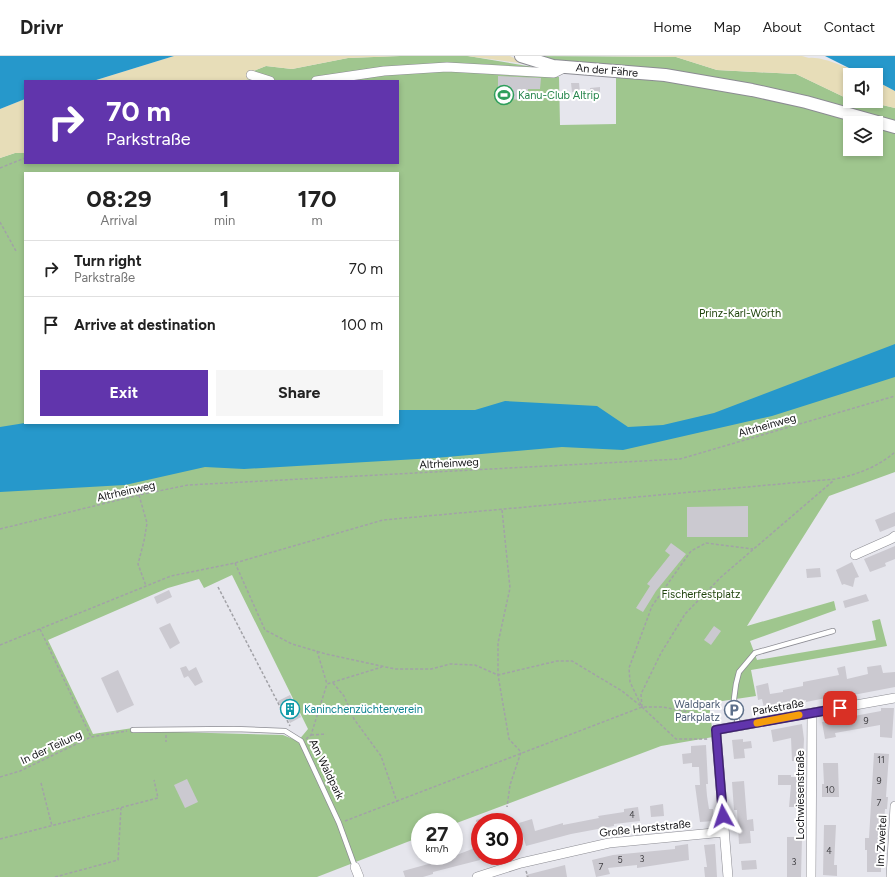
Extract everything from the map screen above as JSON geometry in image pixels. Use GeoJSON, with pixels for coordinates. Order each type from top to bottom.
{"type":"FeatureCollection","features":[{"type":"Feature","properties":{"kind":"street"},"geometry":{"type":"LineString","coordinates":[[521,56],[554,66],[568,67]]}},
{"type":"Feature","properties":{"kind":"street","name":"An der Fähre"},"geometry":{"type":"LineString","coordinates":[[323,80],[384,71],[447,66],[554,73],[568,67],[665,75],[752,90],[806,102],[895,127]]}},
{"type":"Feature","properties":{"kind":"street"},"geometry":{"type":"LineString","coordinates":[[251,75],[267,80]]}},
{"type":"Feature","properties":{"kind":"street"},"geometry":{"type":"LineString","coordinates":[[855,555],[895,536]]}},
{"type":"Feature","properties":{"kind":"street","name":"Parkstraße"},"geometry":{"type":"LineString","coordinates":[[716,734],[738,726],[895,698]]}},
{"type":"Feature","properties":{"kind":"street","name":"Lochwiesenstraße"},"geometry":{"type":"LineString","coordinates":[[812,713],[812,877]]}},
{"type":"Feature","properties":{"kind":"street"},"geometry":{"type":"LineString","coordinates":[[716,734],[728,877]]}},
{"type":"Feature","properties":{"kind":"street","name":"Im Zweitel"},"geometry":{"type":"LineString","coordinates":[[891,877],[895,806]]}},
{"type":"Feature","properties":{"kind":"street","name":"Große Horststraße"},"geometry":{"type":"LineString","coordinates":[[477,877],[521,863],[609,843],[724,832]]}},
{"type":"Feature","properties":{"kind":"street","name":"Am Waldpark"},"geometry":{"type":"LineString","coordinates":[[355,867],[358,877]]}},
{"type":"Feature","properties":{"kind":"lane"},"geometry":{"type":"LineString","coordinates":[[738,726],[734,699],[736,684],[740,672],[755,652],[833,631]]}},
{"type":"Feature","properties":{"kind":"lane","name":"Am Waldpark"},"geometry":{"type":"LineString","coordinates":[[133,730],[234,729],[285,731],[302,741],[339,823],[355,867]]}},
{"type":"Feature","properties":{"kind":"path"},"geometry":{"type":"LineString","coordinates":[[0,168],[24,158]]}},
{"type":"Feature","properties":{"kind":"path"},"geometry":{"type":"LineString","coordinates":[[0,222],[16,251]]}},
{"type":"Feature","properties":{"kind":"path","name":"Altrheinweg"},"geometry":{"type":"LineString","coordinates":[[0,529],[139,495],[188,485],[680,459],[895,396]]}},
{"type":"Feature","properties":{"kind":"path"},"geometry":{"type":"LineString","coordinates":[[0,645],[171,576],[235,563],[383,520],[835,480],[855,475],[895,452]]}},
{"type":"Feature","properties":{"kind":"path"},"geometry":{"type":"LineString","coordinates":[[642,707],[641,694],[661,653],[685,614],[721,577],[835,480]]}},
{"type":"Feature","properties":{"kind":"path"},"geometry":{"type":"LineString","coordinates":[[139,495],[147,523],[138,564],[146,586]]}},
{"type":"Feature","properties":{"kind":"path"},"geometry":{"type":"LineString","coordinates":[[502,510],[510,588],[498,643],[498,675],[509,739],[521,752]]}},
{"type":"Feature","properties":{"kind":"path"},"geometry":{"type":"LineString","coordinates":[[642,707],[630,682],[629,668],[652,606],[660,594],[691,550],[706,543],[753,549]]}},
{"type":"Feature","properties":{"kind":"path"},"geometry":{"type":"LineString","coordinates":[[235,563],[265,630],[292,644],[395,669],[431,669],[450,664],[475,665],[498,675],[557,662],[572,661],[616,688],[642,707],[676,739],[716,734],[714,717],[664,707],[642,707],[521,752],[397,802],[339,823]]}},
{"type":"Feature","properties":{"kind":"path"},"geometry":{"type":"LineString","coordinates":[[218,587],[296,738]]}},
{"type":"Feature","properties":{"kind":"path"},"geometry":{"type":"LineString","coordinates":[[40,630],[91,737]]}},
{"type":"Feature","properties":{"kind":"path"},"geometry":{"type":"LineString","coordinates":[[311,735],[327,684],[317,651]]}},
{"type":"Feature","properties":{"kind":"path"},"geometry":{"type":"LineString","coordinates":[[327,684],[382,667]]}},
{"type":"Feature","properties":{"kind":"path"},"geometry":{"type":"LineString","coordinates":[[332,683],[344,696],[354,719],[381,756],[397,802]]}},
{"type":"Feature","properties":{"kind":"path","name":"In der Teilung"},"geometry":{"type":"LineString","coordinates":[[0,777],[20,771],[91,737],[133,730]]}},
{"type":"Feature","properties":{"kind":"path"},"geometry":{"type":"LineString","coordinates":[[302,741],[311,735],[326,734]]}},
{"type":"Feature","properties":{"kind":"path"},"geometry":{"type":"LineString","coordinates":[[506,807],[510,785],[521,752]]}},
{"type":"Feature","properties":{"kind":"path"},"geometry":{"type":"LineString","coordinates":[[0,839],[158,798],[154,780]]}},
{"type":"Feature","properties":{"kind":"path"},"geometry":{"type":"LineString","coordinates":[[41,783],[52,826]]}},
{"type":"Feature","properties":{"kind":"path"},"geometry":{"type":"LineString","coordinates":[[55,877],[118,860],[120,808]]}},
{"type":"Feature","properties":{"kind":"green space"},"geometry":{"type":"Polygon","coordinates":[[[468,56],[545,69],[480,64],[480,72],[559,77],[560,125],[616,124],[616,73],[752,92],[844,116],[843,156],[883,156],[883,127],[895,130],[895,472],[829,496],[747,626],[834,601],[836,610],[750,641],[757,660],[876,640],[872,621],[880,619],[887,646],[751,670],[756,696],[709,703],[713,737],[661,746],[483,813],[471,813],[471,818],[463,821],[463,813],[411,813],[411,840],[317,877],[0,877],[0,158],[15,153],[24,153],[24,164],[399,164],[399,80],[244,80],[250,79],[251,72],[266,66],[292,69],[348,58],[468,56]],[[232,575],[204,588],[199,579],[168,588],[48,640],[93,734],[133,728],[173,727],[175,732],[283,735],[298,741],[308,729],[232,575]]]}},
{"type":"Feature","properties":{"kind":"green space"},"geometry":{"type":"Polygon","coordinates":[[[530,56],[676,57],[717,70],[796,74],[843,97],[843,108],[883,108],[883,105],[895,108],[895,123],[883,120],[883,116],[868,116],[796,97],[554,62],[530,56]]]}},
{"type":"Feature","properties":{"kind":"sand"},"geometry":{"type":"Polygon","coordinates":[[[174,56],[400,56],[348,58],[292,69],[266,66],[251,72],[250,79],[244,80],[96,80],[174,56]]]}},
{"type":"Feature","properties":{"kind":"sand"},"geometry":{"type":"Polygon","coordinates":[[[467,56],[510,56],[526,64],[467,56]]]}},
{"type":"Feature","properties":{"kind":"sand"},"geometry":{"type":"Polygon","coordinates":[[[597,56],[802,56],[829,61],[848,68],[843,68],[843,97],[796,74],[717,70],[676,57],[597,56]]]}},
{"type":"Feature","properties":{"kind":"sand"},"geometry":{"type":"Polygon","coordinates":[[[883,85],[895,91],[895,108],[883,105],[883,85]]]}},
{"type":"Feature","properties":{"kind":"sand"},"geometry":{"type":"Polygon","coordinates":[[[24,99],[24,153],[15,153],[0,158],[0,109],[24,99]]]}},
{"type":"Feature","properties":{"kind":"water"},"geometry":{"type":"Polygon","coordinates":[[[0,56],[174,56],[96,80],[24,80],[24,99],[0,109],[0,56]]]}},
{"type":"Feature","properties":{"kind":"water"},"geometry":{"type":"Polygon","coordinates":[[[825,56],[895,56],[895,91],[883,85],[883,68],[849,68],[825,56]]]}},
{"type":"Feature","properties":{"kind":"water"},"geometry":{"type":"Polygon","coordinates":[[[895,344],[895,377],[772,416],[623,450],[562,447],[435,458],[244,469],[205,467],[125,485],[0,492],[0,427],[24,423],[399,424],[399,410],[475,410],[505,401],[597,406],[628,427],[663,425],[714,413],[895,344]]]}},
{"type":"Feature","properties":{"kind":"building"},"geometry":{"type":"Polygon","coordinates":[[[498,76],[541,78],[540,89],[528,89],[528,100],[498,99],[498,76]]]}},
{"type":"Feature","properties":{"kind":"building"},"geometry":{"type":"Polygon","coordinates":[[[571,83],[579,83],[580,92],[572,92],[571,83]]]}},
{"type":"Feature","properties":{"kind":"building"},"geometry":{"type":"Polygon","coordinates":[[[600,87],[600,96],[590,96],[590,88],[600,87]]]}},
{"type":"Feature","properties":{"kind":"building"},"geometry":{"type":"Polygon","coordinates":[[[748,506],[748,537],[687,537],[687,507],[748,506]]]}},
{"type":"Feature","properties":{"kind":"building"},"geometry":{"type":"Polygon","coordinates":[[[895,512],[895,526],[880,532],[875,520],[895,512]]]}},
{"type":"Feature","properties":{"kind":"building"},"geometry":{"type":"Polygon","coordinates":[[[671,543],[686,554],[656,591],[643,612],[636,608],[650,586],[647,584],[670,555],[665,551],[671,543]]]}},
{"type":"Feature","properties":{"kind":"building"},"geometry":{"type":"Polygon","coordinates":[[[895,546],[895,559],[885,563],[886,566],[870,572],[864,559],[895,546]]]}},
{"type":"Feature","properties":{"kind":"building"},"geometry":{"type":"Polygon","coordinates":[[[852,562],[859,577],[855,578],[853,587],[844,584],[842,585],[836,570],[852,562]]]}},
{"type":"Feature","properties":{"kind":"building"},"geometry":{"type":"Polygon","coordinates":[[[820,568],[821,577],[807,578],[806,569],[820,568]]]}},
{"type":"Feature","properties":{"kind":"building"},"geometry":{"type":"Polygon","coordinates":[[[169,590],[172,597],[157,604],[154,597],[169,590]]]}},
{"type":"Feature","properties":{"kind":"building"},"geometry":{"type":"Polygon","coordinates":[[[866,594],[869,601],[845,608],[843,601],[866,594]]]}},
{"type":"Feature","properties":{"kind":"building"},"geometry":{"type":"Polygon","coordinates":[[[170,623],[180,643],[170,649],[159,628],[170,623]]]}},
{"type":"Feature","properties":{"kind":"building"},"geometry":{"type":"Polygon","coordinates":[[[714,626],[721,631],[711,645],[704,640],[714,626]]]}},
{"type":"Feature","properties":{"kind":"building"},"geometry":{"type":"Polygon","coordinates":[[[881,665],[883,673],[895,672],[895,687],[827,700],[826,698],[806,702],[806,700],[764,708],[762,699],[758,700],[756,686],[768,683],[770,694],[783,692],[783,690],[803,686],[803,682],[839,675],[837,668],[845,666],[847,679],[868,674],[867,667],[881,665]]]}},
{"type":"Feature","properties":{"kind":"building"},"geometry":{"type":"Polygon","coordinates":[[[186,666],[189,671],[196,667],[203,682],[195,686],[188,676],[184,678],[180,668],[186,666]]]}},
{"type":"Feature","properties":{"kind":"building"},"geometry":{"type":"Polygon","coordinates":[[[118,670],[134,705],[117,713],[101,678],[118,670]]]}},
{"type":"Feature","properties":{"kind":"building","name":"Kaninchenzüchterverein"},"geometry":{"type":"Polygon","coordinates":[[[290,695],[301,717],[290,723],[278,701],[290,695]]]}},
{"type":"Feature","properties":{"kind":"building"},"geometry":{"type":"Polygon","coordinates":[[[881,708],[894,708],[892,738],[880,737],[880,725],[835,733],[836,737],[825,739],[822,722],[881,711],[881,708]]]}},
{"type":"Feature","properties":{"kind":"building"},"geometry":{"type":"Polygon","coordinates":[[[802,724],[804,739],[803,761],[792,761],[791,738],[773,742],[771,730],[802,724]]]}},
{"type":"Feature","properties":{"kind":"building"},"geometry":{"type":"Polygon","coordinates":[[[743,739],[743,742],[751,741],[752,748],[744,749],[745,758],[734,759],[732,740],[743,739]]]}},
{"type":"Feature","properties":{"kind":"building"},"geometry":{"type":"Polygon","coordinates":[[[706,745],[708,784],[706,784],[707,796],[709,809],[713,809],[714,821],[700,822],[695,785],[700,785],[699,767],[692,767],[692,763],[683,764],[682,754],[691,753],[691,746],[706,745]]]}},
{"type":"Feature","properties":{"kind":"building"},"geometry":{"type":"Polygon","coordinates":[[[874,753],[889,754],[886,797],[888,797],[887,809],[885,809],[881,851],[881,872],[867,872],[867,850],[865,850],[865,838],[869,838],[874,753]]]}},
{"type":"Feature","properties":{"kind":"building"},"geometry":{"type":"Polygon","coordinates":[[[823,763],[838,763],[839,797],[822,797],[822,784],[824,784],[823,763]]]}},
{"type":"Feature","properties":{"kind":"building"},"geometry":{"type":"Polygon","coordinates":[[[778,775],[802,777],[801,807],[789,807],[791,785],[778,785],[778,775]]]}},
{"type":"Feature","properties":{"kind":"building"},"geometry":{"type":"Polygon","coordinates":[[[187,779],[198,802],[185,808],[174,785],[187,779]]]}},
{"type":"Feature","properties":{"kind":"building"},"geometry":{"type":"Polygon","coordinates":[[[744,781],[747,820],[753,819],[754,831],[750,831],[751,843],[739,844],[737,810],[734,810],[732,782],[744,781]]]}},
{"type":"Feature","properties":{"kind":"building"},"geometry":{"type":"Polygon","coordinates":[[[663,804],[664,816],[651,817],[650,806],[663,804]]]}},
{"type":"Feature","properties":{"kind":"building"},"geometry":{"type":"Polygon","coordinates":[[[638,807],[640,821],[614,824],[614,826],[571,834],[526,846],[523,836],[523,822],[532,819],[535,831],[563,823],[563,825],[599,818],[598,816],[624,812],[624,809],[638,807]]]}},
{"type":"Feature","properties":{"kind":"building"},"geometry":{"type":"Polygon","coordinates":[[[824,825],[836,825],[834,865],[837,865],[837,876],[823,875],[824,825]]]}},
{"type":"Feature","properties":{"kind":"building"},"geometry":{"type":"Polygon","coordinates":[[[787,837],[802,837],[801,877],[787,877],[787,837]]]}},
{"type":"Feature","properties":{"kind":"building"},"geometry":{"type":"Polygon","coordinates":[[[688,844],[689,860],[637,868],[637,865],[608,868],[610,874],[596,877],[592,860],[613,855],[675,849],[675,846],[688,844]]]}},
{"type":"Feature","properties":{"kind":"building"},"geometry":{"type":"Polygon","coordinates":[[[715,844],[717,877],[705,877],[704,867],[707,867],[704,845],[715,844]]]}},
{"type":"Feature","properties":{"kind":"building"},"geometry":{"type":"Polygon","coordinates":[[[471,849],[471,862],[463,864],[463,853],[471,849]]]}},
{"type":"Feature","properties":{"kind":"building"},"geometry":{"type":"Polygon","coordinates":[[[756,860],[757,869],[742,870],[741,861],[756,860]]]}},
{"type":"Feature","properties":{"kind":"building"},"geometry":{"type":"Polygon","coordinates":[[[425,865],[460,865],[433,872],[433,874],[423,877],[405,877],[403,871],[425,865]]]}},
{"type":"Feature","properties":{"kind":"building"},"geometry":{"type":"Polygon","coordinates":[[[565,865],[567,877],[526,877],[526,875],[565,865]]]}},
{"type":"Feature","properties":{"kind":"slow traffic"},"geometry":{"type":"LineString","coordinates":[[757,723],[799,715]]}},
{"type":"Feature","properties":{"kind":"place","name":"Kanu-Club Altrip"},"geometry":{"type":"Point","coordinates":[504,95]}},
{"type":"Feature","properties":{"kind":"place","name":"Kaninchenzüchterverein"},"geometry":{"type":"Point","coordinates":[290,709]}},
{"type":"Feature","properties":{"kind":"place","name":"Waldpark Parkplatz"},"geometry":{"type":"Point","coordinates":[734,710]}},
{"type":"Feature","properties":{"kind":"route"},"geometry":{"type":"LineString","coordinates":[[723,816],[716,730],[840,708]]}},
{"type":"Feature","properties":{"kind":"park label","name":"Prinz-Karl-Wörth"},"geometry":{"type":"Point","coordinates":[740,313]}},
{"type":"Feature","properties":{"kind":"park label","name":"Fischerfestplatz"},"geometry":{"type":"Point","coordinates":[701,594]}}]}
